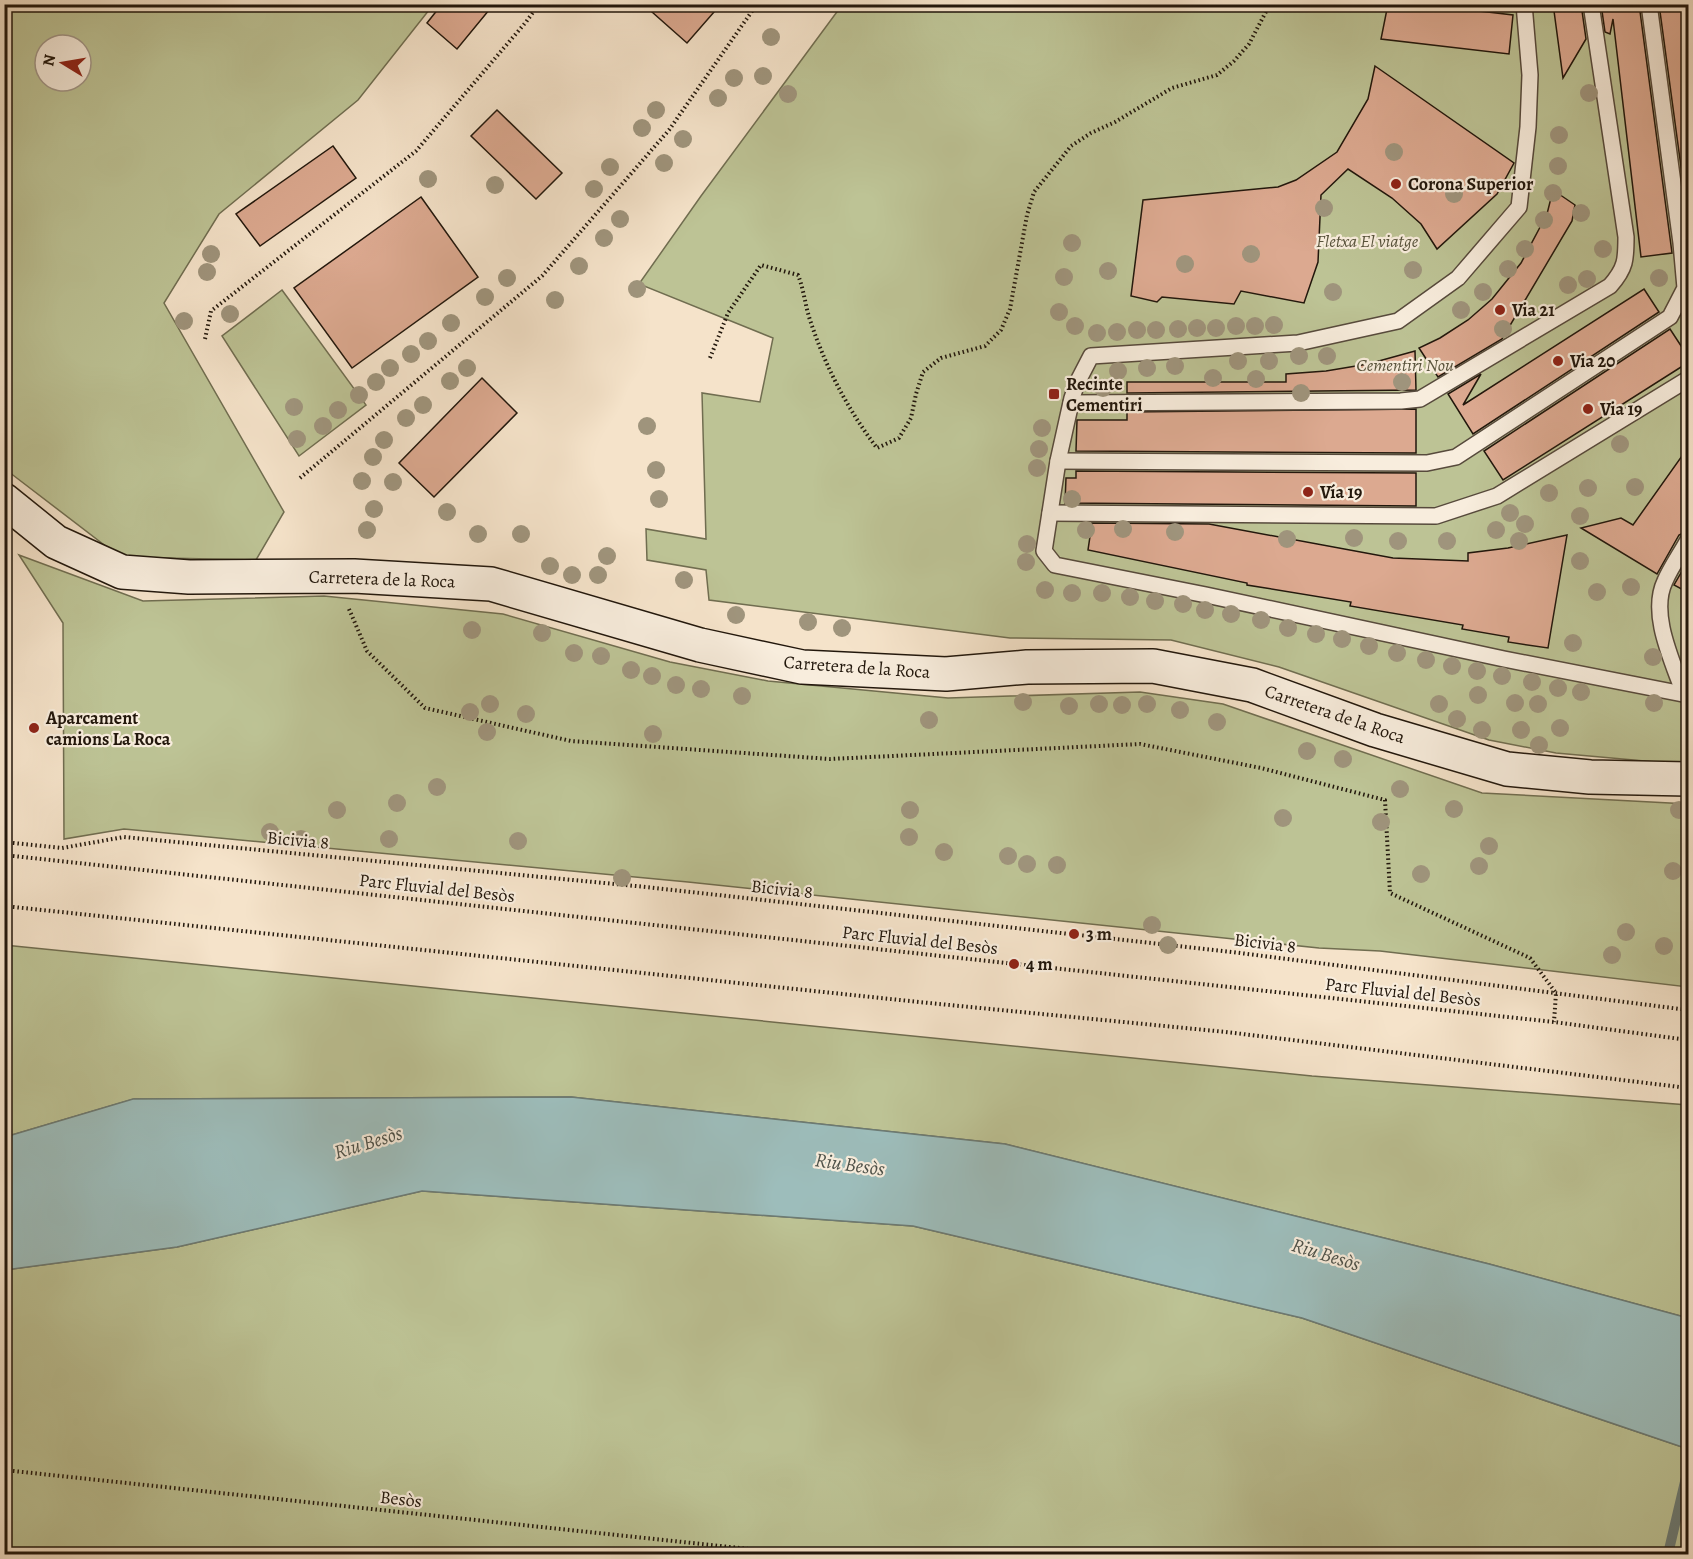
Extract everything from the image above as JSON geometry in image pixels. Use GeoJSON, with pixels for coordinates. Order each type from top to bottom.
{"type":"FeatureCollection","features":[{"type":"Feature","properties":{"kind":"street","name":"Carretera de la Roca"},"geometry":{"type":"LineString","coordinates":[[4,500],[56,542],[122,572],[189,577],[354,576],[491,584],[700,645],[802,667],[946,674],[1027,667],[1153,666],[1252,685],[1375,730],[1507,769],[1590,777],[1689,779]]}},
{"type":"Feature","properties":{"kind":"lane"},"geometry":{"type":"LineString","coordinates":[[1524,4],[1530,75],[1528,127],[1519,207],[1458,278],[1398,321],[1298,343],[1091,356],[1077,383],[1071,404],[1058,461],[1044,551],[1055,565],[1504,659],[1686,694]]}},
{"type":"Feature","properties":{"kind":"lane"},"geometry":{"type":"LineString","coordinates":[[1071,404],[1419,399],[1610,286],[1620,274],[1626,259],[1626,237],[1592,4]]}},
{"type":"Feature","properties":{"kind":"lane"},"geometry":{"type":"LineString","coordinates":[[1058,461],[1426,463],[1456,457],[1670,317],[1685,288],[1650,4]]}},
{"type":"Feature","properties":{"kind":"lane"},"geometry":{"type":"LineString","coordinates":[[1050,513],[1436,516],[1497,496],[1689,378]]}},
{"type":"Feature","properties":{"kind":"lane"},"geometry":{"type":"LineString","coordinates":[[1686,694],[1661,625],[1659,606],[1664,582],[1689,540]]}},
{"type":"Feature","properties":{"kind":"path"},"geometry":{"type":"LineString","coordinates":[[4,13],[25,4]]}},
{"type":"Feature","properties":{"kind":"path"},"geometry":{"type":"LineString","coordinates":[[205,339],[211,311],[416,151],[539,4]]}},
{"type":"Feature","properties":{"kind":"path"},"geometry":{"type":"LineString","coordinates":[[300,478],[542,276],[669,130],[757,4]]}},
{"type":"Feature","properties":{"kind":"path"},"geometry":{"type":"LineString","coordinates":[[710,358],[728,313],[761,265],[798,275],[806,295],[810,318],[831,374],[853,413],[877,448],[899,438],[911,418],[923,372],[941,358],[985,346],[1001,330],[1010,309],[1027,215],[1034,192],[1071,147],[1091,133],[1115,122],[1172,87],[1217,75],[1234,62],[1249,44],[1270,4]]}},
{"type":"Feature","properties":{"kind":"path"},"geometry":{"type":"LineString","coordinates":[[346,602],[367,651],[425,708],[570,741],[830,759],[1140,744],[1261,768],[1385,800],[1390,893],[1530,958],[1556,993],[1554,1022]]}},
{"type":"Feature","properties":{"kind":"path","name":"Bicivia 8"},"geometry":{"type":"LineString","coordinates":[[4,842],[62,848],[124,837],[635,886],[1232,952],[1556,993]]}},
{"type":"Feature","properties":{"kind":"path","name":"Parc Fluvial del Besòs"},"geometry":{"type":"LineString","coordinates":[[4,855],[1554,1022],[1689,1040]]}},
{"type":"Feature","properties":{"kind":"path"},"geometry":{"type":"LineString","coordinates":[[4,906],[907,1001],[1226,1032],[1689,1088]]}},
{"type":"Feature","properties":{"kind":"path"},"geometry":{"type":"LineString","coordinates":[[1556,993],[1689,1010]]}},
{"type":"Feature","properties":{"kind":"path","name":"Besòs"},"geometry":{"type":"LineString","coordinates":[[4,1470],[796,1554]]}},
{"type":"Feature","properties":{"kind":"path"},"geometry":{"type":"LineString","coordinates":[[1684,1554],[1689,1528]]}},
{"type":"Feature","properties":{"kind":"path"},"geometry":{"type":"LineString","coordinates":[[4,1551],[29,1554]]}},
{"type":"Feature","properties":{"kind":"green space"},"geometry":{"type":"Polygon","coordinates":[[[4,5],[433,5],[358,100],[219,214],[164,303],[284,512],[256,560],[120,557],[5,469],[4,5]]]}},
{"type":"Feature","properties":{"kind":"green space"},"geometry":{"type":"Polygon","coordinates":[[[842,5],[1688,5],[1688,762],[1667,763],[1556,753],[1489,740],[1279,667],[1171,640],[1010,638],[709,600],[706,570],[647,560],[646,529],[706,539],[702,393],[760,402],[773,338],[639,284],[842,5]]]}},
{"type":"Feature","properties":{"kind":"green space"},"geometry":{"type":"Polygon","coordinates":[[[282,290],[366,405],[299,456],[222,336],[282,290]]]}},
{"type":"Feature","properties":{"kind":"green space"},"geometry":{"type":"Polygon","coordinates":[[[19,555],[143,601],[324,596],[503,614],[670,662],[768,681],[948,698],[1140,692],[1223,704],[1482,793],[1688,804],[1688,987],[1380,951],[1319,948],[688,882],[124,829],[64,839],[63,623],[19,555]]]}},
{"type":"Feature","properties":{"kind":"green space"},"geometry":{"type":"Polygon","coordinates":[[[4,945],[1312,1076],[1688,1105],[1688,1318],[1489,1264],[1005,1144],[571,1097],[134,1099],[5,1137],[4,945]]]}},
{"type":"Feature","properties":{"kind":"green space"},"geometry":{"type":"Polygon","coordinates":[[[422,1191],[913,1226],[1302,1318],[1688,1449],[1688,1554],[5,1554],[5,1270],[177,1247],[422,1191]]]}},
{"type":"Feature","properties":{"kind":"water","name":"Riu Besòs"},"geometry":{"type":"Polygon","coordinates":[[[571,1097],[1005,1144],[1489,1264],[1688,1318],[1688,1449],[1302,1318],[913,1226],[422,1191],[177,1247],[5,1270],[5,1137],[133,1099],[571,1097]]]}},
{"type":"Feature","properties":{"kind":"building"},"geometry":{"type":"Polygon","coordinates":[[[442,4],[494,4],[457,49],[427,23],[442,4]]]}},
{"type":"Feature","properties":{"kind":"building"},"geometry":{"type":"Polygon","coordinates":[[[643,4],[721,4],[687,43],[643,4]]]}},
{"type":"Feature","properties":{"kind":"building"},"geometry":{"type":"Polygon","coordinates":[[[1388,4],[1419,4],[1513,15],[1509,54],[1381,39],[1388,4]]]}},
{"type":"Feature","properties":{"kind":"building"},"geometry":{"type":"Polygon","coordinates":[[[1540,4],[1581,4],[1586,39],[1563,78],[1554,11],[1540,4]]]}},
{"type":"Feature","properties":{"kind":"building"},"geometry":{"type":"Polygon","coordinates":[[[1601,4],[1639,4],[1672,253],[1641,257],[1613,19],[1610,34],[1605,32],[1601,4]]]}},
{"type":"Feature","properties":{"kind":"building"},"geometry":{"type":"Polygon","coordinates":[[[1659,4],[1689,4],[1689,226],[1659,4]]]}},
{"type":"Feature","properties":{"kind":"building","name":"Corona Superior"},"geometry":{"type":"Polygon","coordinates":[[[1375,66],[1514,163],[1497,194],[1437,249],[1421,224],[1392,198],[1348,169],[1321,195],[1318,262],[1304,303],[1241,291],[1234,304],[1162,297],[1157,302],[1131,296],[1143,200],[1278,187],[1296,180],[1337,152],[1368,99],[1375,66]]]}},
{"type":"Feature","properties":{"kind":"building"},"geometry":{"type":"Polygon","coordinates":[[[497,110],[562,173],[536,199],[471,136],[497,110]]]}},
{"type":"Feature","properties":{"kind":"building"},"geometry":{"type":"Polygon","coordinates":[[[333,146],[356,178],[260,246],[236,214],[333,146]]]}},
{"type":"Feature","properties":{"kind":"building","name":"Via 21"},"geometry":{"type":"Polygon","coordinates":[[[1553,190],[1575,205],[1572,221],[1502,339],[1438,377],[1419,348],[1468,320],[1492,299],[1521,263],[1547,214],[1553,190]]]}},
{"type":"Feature","properties":{"kind":"building"},"geometry":{"type":"Polygon","coordinates":[[[421,197],[478,277],[352,368],[294,288],[421,197]]]}},
{"type":"Feature","properties":{"kind":"building","name":"Via 20"},"geometry":{"type":"Polygon","coordinates":[[[1644,289],[1659,312],[1473,434],[1448,394],[1481,374],[1463,405],[1644,289]]]}},
{"type":"Feature","properties":{"kind":"building","name":"Via 19"},"geometry":{"type":"Polygon","coordinates":[[[1670,329],[1689,358],[1689,362],[1503,480],[1484,451],[1670,329]]]}},
{"type":"Feature","properties":{"kind":"building"},"geometry":{"type":"Polygon","coordinates":[[[1415,351],[1416,390],[1127,393],[1127,382],[1286,382],[1286,374],[1326,371],[1368,364],[1415,351]]]}},
{"type":"Feature","properties":{"kind":"building"},"geometry":{"type":"Polygon","coordinates":[[[482,378],[517,413],[434,497],[399,463],[482,378]]]}},
{"type":"Feature","properties":{"kind":"building"},"geometry":{"type":"Polygon","coordinates":[[[1416,409],[1416,453],[1076,451],[1077,420],[1127,420],[1127,412],[1416,409]]]}},
{"type":"Feature","properties":{"kind":"building"},"geometry":{"type":"Polygon","coordinates":[[[1689,446],[1689,530],[1679,535],[1657,574],[1581,528],[1621,518],[1633,525],[1689,446]]]}},
{"type":"Feature","properties":{"kind":"building"},"geometry":{"type":"Polygon","coordinates":[[[1076,471],[1416,473],[1416,506],[1065,503],[1066,478],[1076,478],[1076,471]]]}},
{"type":"Feature","properties":{"kind":"building"},"geometry":{"type":"Polygon","coordinates":[[[1092,523],[1209,524],[1393,558],[1468,561],[1468,553],[1508,548],[1567,535],[1548,648],[1508,642],[1509,637],[1462,629],[1463,625],[1350,606],[1351,602],[1247,585],[1247,583],[1088,550],[1092,523]]]}},
{"type":"Feature","properties":{"kind":"building"},"geometry":{"type":"Polygon","coordinates":[[[1689,559],[1689,593],[1674,585],[1689,559]]]}},
{"type":"Feature","properties":{"kind":"waterway"},"geometry":{"type":"LineString","coordinates":[[1668,1554],[1688,1469]]}},
{"type":"Feature","properties":{"kind":"place","name":"Corona Superior"},"geometry":{"type":"Point","coordinates":[1396,184]}},
{"type":"Feature","properties":{"kind":"place","name":"Via 21"},"geometry":{"type":"Point","coordinates":[1500,310]}},
{"type":"Feature","properties":{"kind":"place","name":"Via 20"},"geometry":{"type":"Point","coordinates":[1558,361]}},
{"type":"Feature","properties":{"kind":"place","name":"Recinte Cementiri"},"geometry":{"type":"Point","coordinates":[1054,394]}},
{"type":"Feature","properties":{"kind":"place","name":"Via 19"},"geometry":{"type":"Point","coordinates":[1588,409]}},
{"type":"Feature","properties":{"kind":"place","name":"Vía 19"},"geometry":{"type":"Point","coordinates":[1308,492]}},
{"type":"Feature","properties":{"kind":"place","name":"Aparcament camions La Roca"},"geometry":{"type":"Point","coordinates":[34,728]}},
{"type":"Feature","properties":{"kind":"place","name":"3 m"},"geometry":{"type":"Point","coordinates":[1074,934]}},
{"type":"Feature","properties":{"kind":"place","name":"4 m"},"geometry":{"type":"Point","coordinates":[1014,964]}},
{"type":"Feature","properties":{"kind":"park label","name":"Fletxa El viatge"},"geometry":{"type":"Point","coordinates":[1367,241]}},
{"type":"Feature","properties":{"kind":"park label","name":"Cementiri Nou"},"geometry":{"type":"Point","coordinates":[1405,365]}}]}
